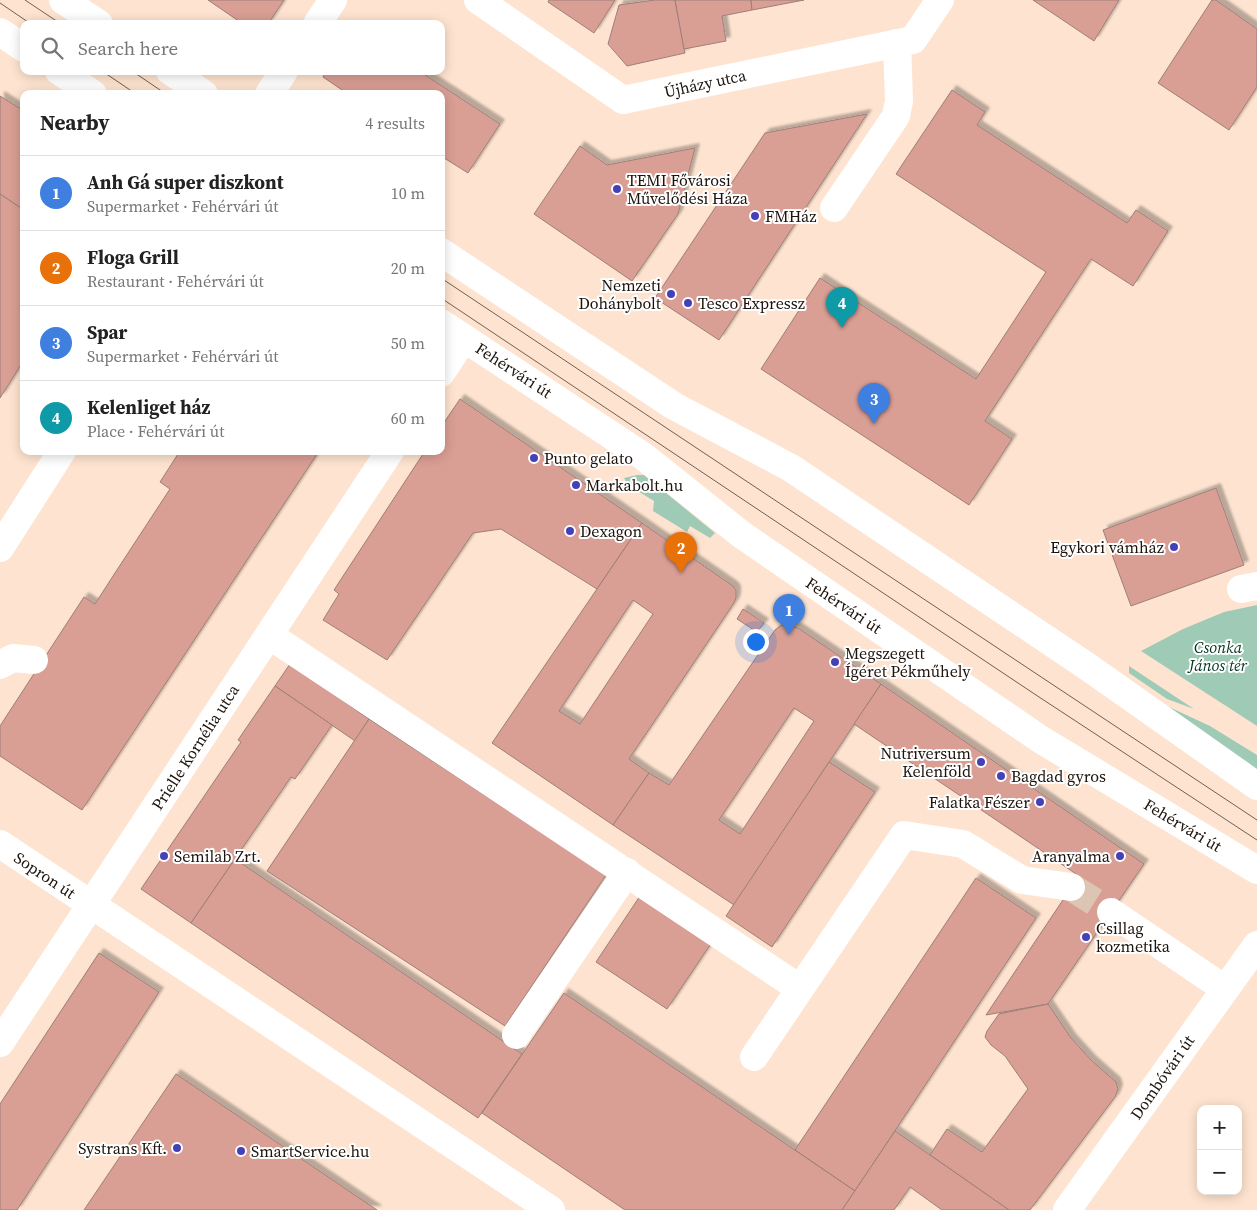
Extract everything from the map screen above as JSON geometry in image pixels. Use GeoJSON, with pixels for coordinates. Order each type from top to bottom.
{"type":"FeatureCollection","features":[{"type":"Feature","properties":{"kind":"street"},"geometry":{"type":"LineString","coordinates":[[63,0],[93,20]]}},
{"type":"Feature","properties":{"kind":"street","name":"Újházy utca"},"geometry":{"type":"LineString","coordinates":[[478,0],[623,100],[913,40],[940,0]]}},
{"type":"Feature","properties":{"kind":"street"},"geometry":{"type":"LineString","coordinates":[[320,20],[332,1]]}},
{"type":"Feature","properties":{"kind":"street"},"geometry":{"type":"LineString","coordinates":[[0,32],[20,45]]}},
{"type":"Feature","properties":{"kind":"street"},"geometry":{"type":"LineString","coordinates":[[834,208],[896,116],[899,102],[897,43]]}},
{"type":"Feature","properties":{"kind":"street"},"geometry":{"type":"LineString","coordinates":[[65,75],[87,90]]}},
{"type":"Feature","properties":{"kind":"street"},"geometry":{"type":"LineString","coordinates":[[176,75],[198,90]]}},
{"type":"Feature","properties":{"kind":"street"},"geometry":{"type":"LineString","coordinates":[[272,90],[281,75]]}},
{"type":"Feature","properties":{"kind":"street"},"geometry":{"type":"LineString","coordinates":[[445,255],[674,406],[791,468],[1088,667],[1257,786]]}},
{"type":"Feature","properties":{"kind":"street","name":"Fehérvári út"},"geometry":{"type":"LineString","coordinates":[[445,326],[643,456],[742,535],[1033,734],[1257,870]]}},
{"type":"Feature","properties":{"kind":"street"},"geometry":{"type":"LineString","coordinates":[[445,367],[464,338]]}},
{"type":"Feature","properties":{"kind":"street"},"geometry":{"type":"LineString","coordinates":[[0,548],[59,455]]}},
{"type":"Feature","properties":{"kind":"street","name":"Prielle Kornélia utca"},"geometry":{"type":"LineString","coordinates":[[5,1024],[91,905],[387,455]]}},
{"type":"Feature","properties":{"kind":"street"},"geometry":{"type":"LineString","coordinates":[[269,635],[799,988]]}},
{"type":"Feature","properties":{"kind":"street"},"geometry":{"type":"LineString","coordinates":[[0,665],[13,658],[34,660]]}},
{"type":"Feature","properties":{"kind":"street"},"geometry":{"type":"LineString","coordinates":[[754,1057],[904,835],[963,844],[1022,880],[1071,887]]}},
{"type":"Feature","properties":{"kind":"street","name":"Sopron út"},"geometry":{"type":"LineString","coordinates":[[0,844],[551,1210]]}},
{"type":"Feature","properties":{"kind":"street"},"geometry":{"type":"LineString","coordinates":[[516,1035],[627,872]]}},
{"type":"Feature","properties":{"kind":"street"},"geometry":{"type":"LineString","coordinates":[[1111,912],[1225,989]]}},
{"type":"Feature","properties":{"kind":"street","name":"Dombóvári út"},"geometry":{"type":"LineString","coordinates":[[1067,1210],[1257,945]]}},
{"type":"Feature","properties":{"kind":"green space"},"geometry":{"type":"Polygon","coordinates":[[[644,475],[715,533],[710,538],[690,526],[687,532],[653,511],[654,501],[628,485],[624,478],[644,475]]]}},
{"type":"Feature","properties":{"kind":"green space","name":"Csonka János tér"},"geometry":{"type":"Polygon","coordinates":[[[1257,605],[1257,726],[1141,651],[1183,629],[1224,612],[1257,605]]]}},
{"type":"Feature","properties":{"kind":"green space"},"geometry":{"type":"Polygon","coordinates":[[[1129,666],[1194,709],[1167,699],[1129,673],[1129,666]]]}},
{"type":"Feature","properties":{"kind":"green space"},"geometry":{"type":"Polygon","coordinates":[[[1167,706],[1210,726],[1257,755],[1257,772],[1167,706]]]}},
{"type":"Feature","properties":{"kind":"building"},"geometry":{"type":"Polygon","coordinates":[[[208,0],[284,0],[271,20],[237,20],[208,0]]]}},
{"type":"Feature","properties":{"kind":"building"},"geometry":{"type":"Polygon","coordinates":[[[549,0],[615,0],[594,33],[548,2],[549,0]]]}},
{"type":"Feature","properties":{"kind":"building"},"geometry":{"type":"Polygon","coordinates":[[[655,0],[675,0],[685,53],[627,66],[608,44],[619,5],[655,0]]]}},
{"type":"Feature","properties":{"kind":"building"},"geometry":{"type":"Polygon","coordinates":[[[675,0],[751,0],[752,10],[722,16],[726,41],[684,49],[675,0]]]}},
{"type":"Feature","properties":{"kind":"building"},"geometry":{"type":"Polygon","coordinates":[[[751,0],[804,0],[752,10],[751,0]]]}},
{"type":"Feature","properties":{"kind":"building"},"geometry":{"type":"Polygon","coordinates":[[[1033,0],[1119,0],[1094,41],[1033,0]]]}},
{"type":"Feature","properties":{"kind":"building"},"geometry":{"type":"Polygon","coordinates":[[[1212,0],[1216,0],[1257,29],[1257,87],[1229,130],[1158,83],[1212,0]]]}},
{"type":"Feature","properties":{"kind":"building"},"geometry":{"type":"Polygon","coordinates":[[[324,75],[425,75],[500,124],[468,173],[445,159],[445,90],[342,90],[323,77],[324,75]]]}},
{"type":"Feature","properties":{"kind":"building"},"geometry":{"type":"Polygon","coordinates":[[[952,90],[985,112],[977,125],[1127,223],[1136,210],[1168,231],[1133,286],[1091,259],[985,421],[1012,439],[969,505],[761,369],[820,278],[976,379],[1046,272],[896,174],[952,90]]]}},
{"type":"Feature","properties":{"kind":"building"},"geometry":{"type":"Polygon","coordinates":[[[0,96],[20,108],[20,207],[0,194],[0,96]]]}},
{"type":"Feature","properties":{"kind":"building","name":"FMHáz"},"geometry":{"type":"Polygon","coordinates":[[[867,114],[719,340],[655,298],[765,133],[867,114]]]}},
{"type":"Feature","properties":{"kind":"building","name":"TEMI Fővárosi Művelődési Háza"},"geometry":{"type":"Polygon","coordinates":[[[580,146],[607,165],[695,148],[678,214],[632,281],[534,214],[580,146]]]}},
{"type":"Feature","properties":{"kind":"building"},"geometry":{"type":"Polygon","coordinates":[[[0,194],[20,207],[20,366],[0,398],[0,194]]]}},
{"type":"Feature","properties":{"kind":"building","name":"Dexagon"},"geometry":{"type":"Polygon","coordinates":[[[460,399],[642,523],[597,589],[501,529],[473,533],[387,660],[323,620],[339,594],[334,590],[422,455],[445,455],[445,421],[460,399]]]}},
{"type":"Feature","properties":{"kind":"building"},"geometry":{"type":"Polygon","coordinates":[[[177,455],[316,455],[82,810],[0,756],[0,726],[84,597],[95,604],[170,489],[160,482],[177,455]]]}},
{"type":"Feature","properties":{"kind":"building","name":"Egykori vámház"},"geometry":{"type":"Polygon","coordinates":[[[1216,488],[1244,565],[1131,606],[1103,530],[1216,488]]]}},
{"type":"Feature","properties":{"kind":"building"},"geometry":{"type":"Polygon","coordinates":[[[642,523],[733,586],[736,590],[734,603],[629,759],[649,773],[613,825],[492,743],[642,523]],[[633,600],[559,711],[580,724],[653,614],[633,600]]]}},
{"type":"Feature","properties":{"kind":"building"},"geometry":{"type":"Polygon","coordinates":[[[743,609],[764,623],[757,632],[737,619],[743,609]]]}},
{"type":"Feature","properties":{"kind":"building"},"geometry":{"type":"Polygon","coordinates":[[[782,625],[798,628],[881,684],[734,905],[613,825],[649,773],[669,785],[775,630],[782,625]],[[794,708],[719,820],[740,834],[814,721],[794,708]]]}},
{"type":"Feature","properties":{"kind":"building"},"geometry":{"type":"Polygon","coordinates":[[[290,664],[369,719],[355,741],[275,686],[290,664]]]}},
{"type":"Feature","properties":{"kind":"building"},"geometry":{"type":"Polygon","coordinates":[[[881,684],[1144,864],[1048,1004],[986,1015],[1079,876],[854,724],[881,684]]]}},
{"type":"Feature","properties":{"kind":"building"},"geometry":{"type":"Polygon","coordinates":[[[275,686],[332,725],[295,779],[291,777],[191,923],[141,889],[241,742],[238,740],[275,686]]]}},
{"type":"Feature","properties":{"kind":"building"},"geometry":{"type":"Polygon","coordinates":[[[369,719],[606,875],[505,1026],[267,871],[369,719]]]}},
{"type":"Feature","properties":{"kind":"building"},"geometry":{"type":"Polygon","coordinates":[[[829,762],[875,792],[772,947],[726,916],[829,762]]]}},
{"type":"Feature","properties":{"kind":"building"},"geometry":{"type":"Polygon","coordinates":[[[235,859],[522,1054],[478,1118],[191,923],[235,859]]]}},
{"type":"Feature","properties":{"kind":"building"},"geometry":{"type":"Polygon","coordinates":[[[976,878],[1036,918],[855,1191],[795,1150],[976,878]]]}},
{"type":"Feature","properties":{"kind":"building"},"geometry":{"type":"Polygon","coordinates":[[[640,896],[712,942],[667,1009],[596,962],[640,896]]]}},
{"type":"Feature","properties":{"kind":"building"},"geometry":{"type":"Polygon","coordinates":[[[99,953],[159,992],[17,1210],[0,1210],[0,1104],[99,953]]]}},
{"type":"Feature","properties":{"kind":"building"},"geometry":{"type":"Polygon","coordinates":[[[564,993],[855,1191],[842,1210],[625,1210],[482,1113],[564,993]]]}},
{"type":"Feature","properties":{"kind":"building"},"geometry":{"type":"Polygon","coordinates":[[[1048,1004],[1071,1038],[1091,1060],[1116,1082],[1118,1089],[1115,1097],[1030,1210],[1009,1210],[930,1155],[947,1129],[982,1152],[1028,1089],[1005,1056],[991,1045],[985,1037],[987,1031],[999,1014],[1048,1004]]]}},
{"type":"Feature","properties":{"kind":"building"},"geometry":{"type":"Polygon","coordinates":[[[176,1074],[377,1210],[84,1210],[176,1074]]]}},
{"type":"Feature","properties":{"kind":"building"},"geometry":{"type":"Polygon","coordinates":[[[895,1131],[1009,1210],[942,1210],[910,1187],[894,1210],[842,1210],[895,1131]]]}},
{"type":"Feature","properties":{"kind":"tunnel"},"geometry":{"type":"LineString","coordinates":[[1071,887],[1111,912]]}},
{"type":"Feature","properties":{"kind":"tram line"},"geometry":{"type":"LineString","coordinates":[[25,0],[55,20]]}},
{"type":"Feature","properties":{"kind":"tram line"},"geometry":{"type":"LineString","coordinates":[[0,3],[25,20]]}},
{"type":"Feature","properties":{"kind":"tram line"},"geometry":{"type":"LineString","coordinates":[[108,75],[130,90]]}},
{"type":"Feature","properties":{"kind":"tram line"},"geometry":{"type":"LineString","coordinates":[[138,75],[160,90]]}},
{"type":"Feature","properties":{"kind":"tram line"},"geometry":{"type":"LineString","coordinates":[[445,281],[1257,820]]}},
{"type":"Feature","properties":{"kind":"tram line"},"geometry":{"type":"LineString","coordinates":[[445,301],[1257,840]]}},
{"type":"Feature","properties":{"kind":"place","name":"TEMI Fővárosi Művelődési Háza"},"geometry":{"type":"Point","coordinates":[617,189]}},
{"type":"Feature","properties":{"kind":"place","name":"FMHáz"},"geometry":{"type":"Point","coordinates":[755,216]}},
{"type":"Feature","properties":{"kind":"place","name":"Nemzeti Dohánybolt"},"geometry":{"type":"Point","coordinates":[671,294]}},
{"type":"Feature","properties":{"kind":"place","name":"Tesco Expressz"},"geometry":{"type":"Point","coordinates":[688,303]}},
{"type":"Feature","properties":{"kind":"place","name":"Kelenliget ház"},"geometry":{"type":"Point","coordinates":[842,328]}},
{"type":"Feature","properties":{"kind":"place","name":"Spar"},"geometry":{"type":"Point","coordinates":[874,424]}},
{"type":"Feature","properties":{"kind":"place","name":"Punto gelato"},"geometry":{"type":"Point","coordinates":[534,458]}},
{"type":"Feature","properties":{"kind":"place","name":"Markabolt.hu"},"geometry":{"type":"Point","coordinates":[576,485]}},
{"type":"Feature","properties":{"kind":"place","name":"Dexagon"},"geometry":{"type":"Point","coordinates":[570,531]}},
{"type":"Feature","properties":{"kind":"place","name":"Egykori vámház"},"geometry":{"type":"Point","coordinates":[1174,547]}},
{"type":"Feature","properties":{"kind":"place","name":"Floga Grill"},"geometry":{"type":"Point","coordinates":[681,573]}},
{"type":"Feature","properties":{"kind":"place","name":"Anh Gá super diszkont"},"geometry":{"type":"Point","coordinates":[789,635]}},
{"type":"Feature","properties":{"kind":"place","name":"Megszegett Ígéret Pékműhely"},"geometry":{"type":"Point","coordinates":[835,662]}},
{"type":"Feature","properties":{"kind":"place","name":"Nutriversum Kelenföld"},"geometry":{"type":"Point","coordinates":[981,762]}},
{"type":"Feature","properties":{"kind":"place","name":"Bagdad gyros"},"geometry":{"type":"Point","coordinates":[1001,776]}},
{"type":"Feature","properties":{"kind":"place","name":"Falatka Fészer"},"geometry":{"type":"Point","coordinates":[1040,802]}},
{"type":"Feature","properties":{"kind":"place","name":"Semilab Zrt."},"geometry":{"type":"Point","coordinates":[164,856]}},
{"type":"Feature","properties":{"kind":"place","name":"Aranyalma"},"geometry":{"type":"Point","coordinates":[1120,856]}},
{"type":"Feature","properties":{"kind":"place","name":"Csillag kozmetika"},"geometry":{"type":"Point","coordinates":[1086,937]}},
{"type":"Feature","properties":{"kind":"place","name":"Systrans Kft."},"geometry":{"type":"Point","coordinates":[177,1148]}},
{"type":"Feature","properties":{"kind":"place","name":"SmartService.hu"},"geometry":{"type":"Point","coordinates":[241,1151]}}]}
